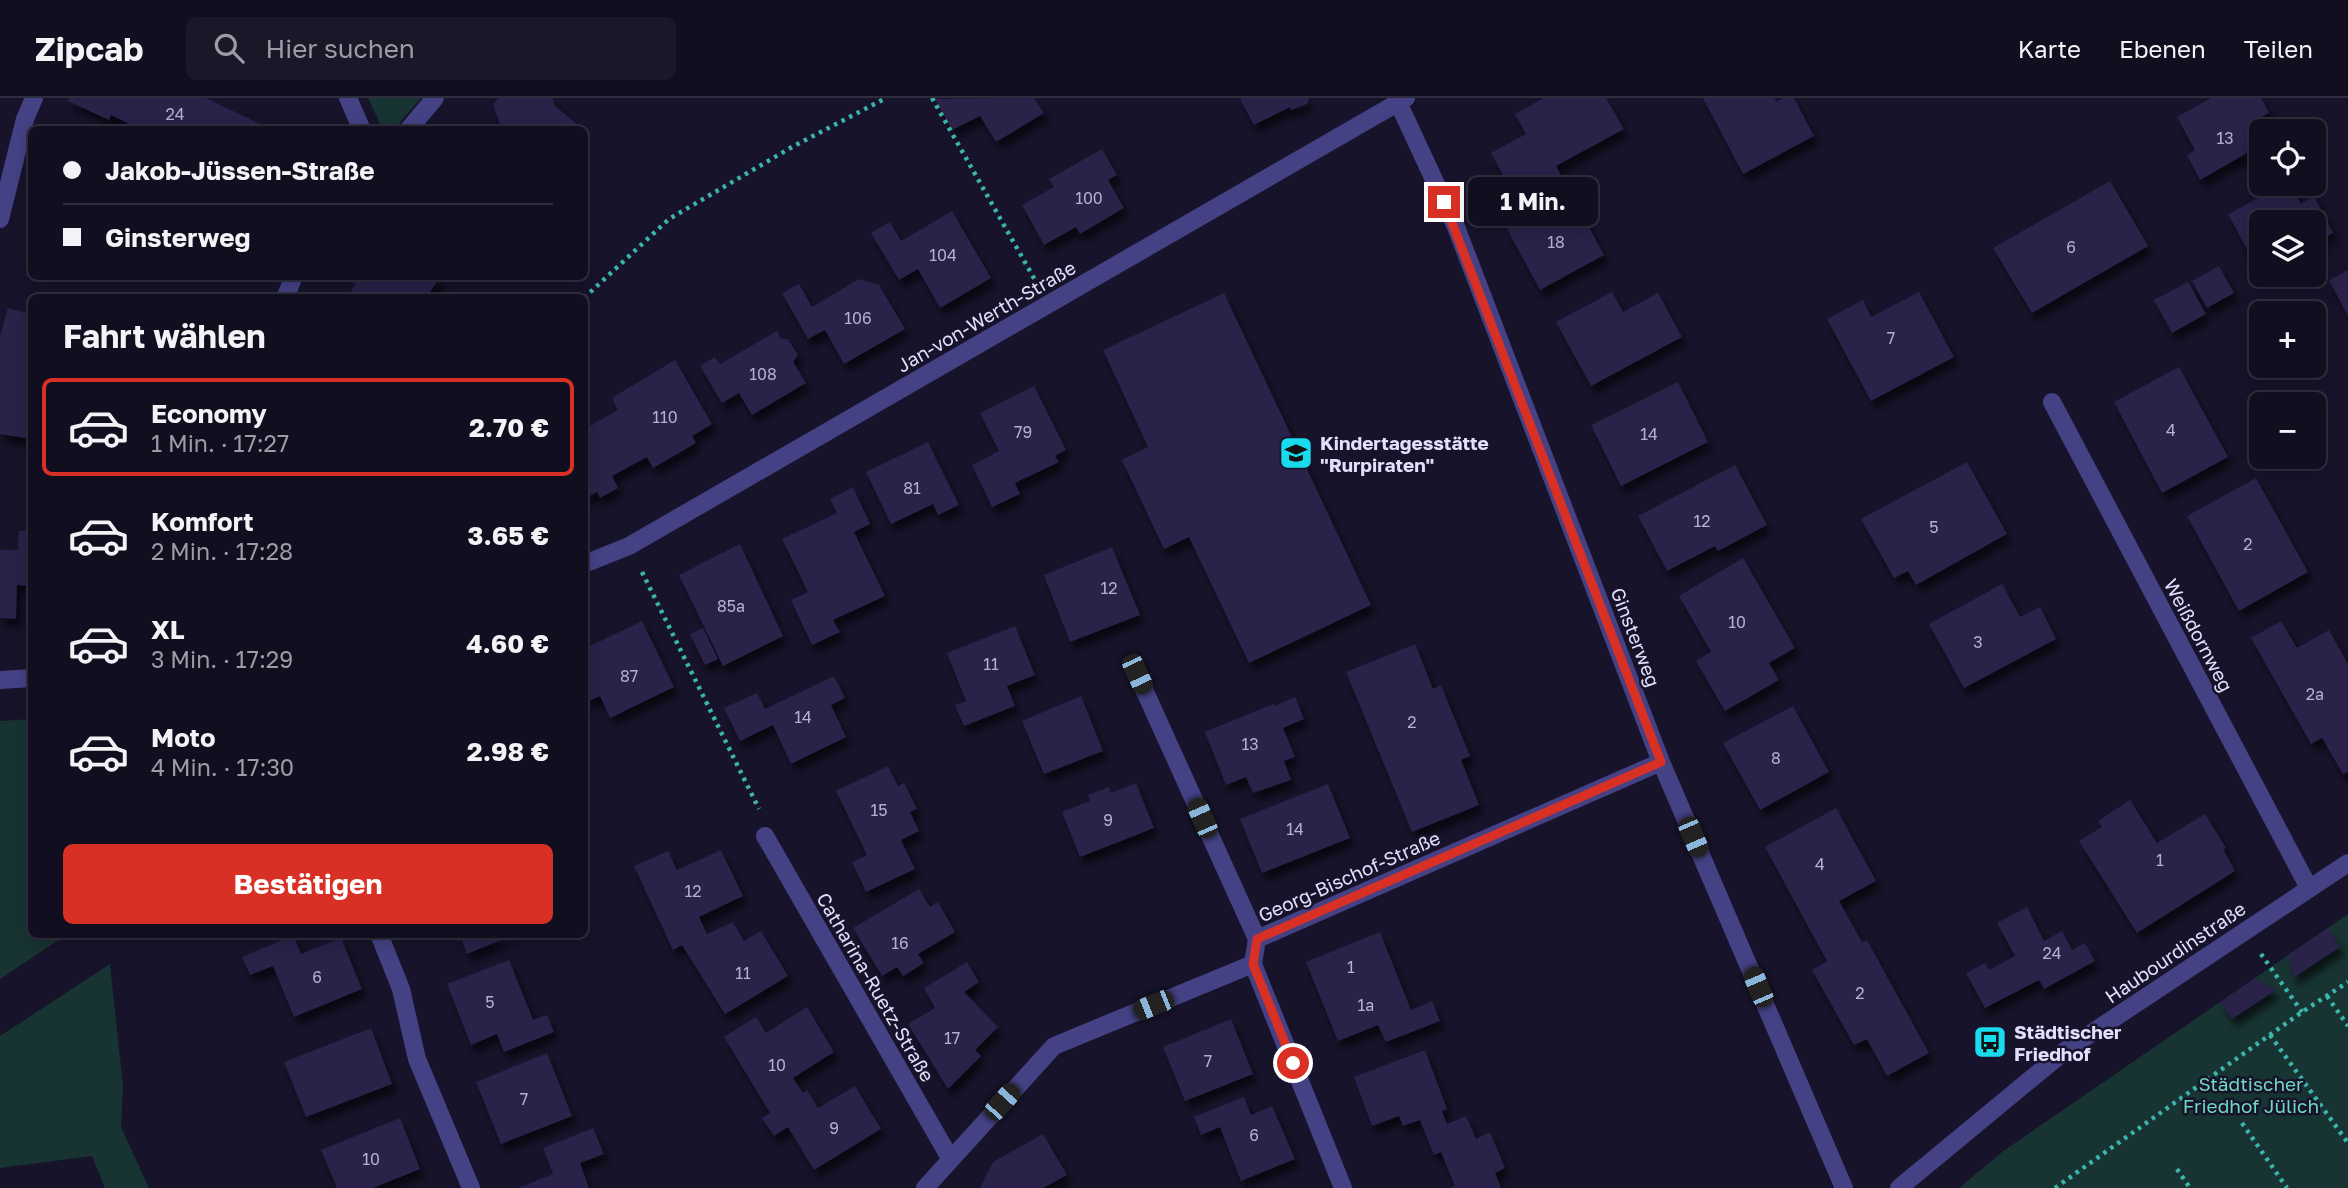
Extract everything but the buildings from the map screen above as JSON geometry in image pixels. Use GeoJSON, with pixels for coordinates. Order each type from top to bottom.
{"type":"FeatureCollection","features":[{"type":"Feature","properties":{"kind":"street"},"geometry":{"type":"LineString","coordinates":[[0,219],[24,159],[25,119],[34,98]]}},
{"type":"Feature","properties":{"kind":"street"},"geometry":{"type":"LineString","coordinates":[[348,98],[360,126]]}},
{"type":"Feature","properties":{"kind":"street"},"geometry":{"type":"LineString","coordinates":[[411,126],[435,98]]}},
{"type":"Feature","properties":{"kind":"street","name":"Jan-von-Werth-Straße"},"geometry":{"type":"LineString","coordinates":[[588,562],[629,546],[1400,99]]}},
{"type":"Feature","properties":{"kind":"street","name":"Ginsterweg"},"geometry":{"type":"LineString","coordinates":[[1400,99],[1456,227],[1661,762],[1844,1188]]}},
{"type":"Feature","properties":{"kind":"street","name":"Weißdornweg"},"geometry":{"type":"LineString","coordinates":[[2052,402],[2309,888]]}},
{"type":"Feature","properties":{"kind":"street"},"geometry":{"type":"LineString","coordinates":[[1137,674],[1257,939]]}},
{"type":"Feature","properties":{"kind":"street"},"geometry":{"type":"LineString","coordinates":[[0,680],[28,678]]}},
{"type":"Feature","properties":{"kind":"street","name":"Georg-Bischof-Straße"},"geometry":{"type":"LineString","coordinates":[[1253,964],[1257,939],[1661,762]]}},
{"type":"Feature","properties":{"kind":"street","name":"Catharina-Ruetz-Straße"},"geometry":{"type":"LineString","coordinates":[[765,836],[950,1158]]}},
{"type":"Feature","properties":{"kind":"street","name":"Haubourdinstraße"},"geometry":{"type":"LineString","coordinates":[[1899,1188],[2066,1050],[2348,863]]}},
{"type":"Feature","properties":{"kind":"street"},"geometry":{"type":"LineString","coordinates":[[381,938],[401,989],[417,1059],[471,1188]]}},
{"type":"Feature","properties":{"kind":"street"},"geometry":{"type":"LineString","coordinates":[[925,1188],[1054,1046],[1253,964],[1343,1188]]}},
{"type":"Feature","properties":{"kind":"path"},"geometry":{"type":"LineString","coordinates":[[588,294],[669,219],[792,147],[886,98]]}},
{"type":"Feature","properties":{"kind":"path"},"geometry":{"type":"LineString","coordinates":[[932,98],[1049,304]]}},
{"type":"Feature","properties":{"kind":"path"},"geometry":{"type":"LineString","coordinates":[[629,546],[758,802],[765,836]]}},
{"type":"Feature","properties":{"kind":"path"},"geometry":{"type":"LineString","coordinates":[[2244,930],[2302,1012]]}},
{"type":"Feature","properties":{"kind":"path"},"geometry":{"type":"LineString","coordinates":[[2055,1188],[2348,982]]}},
{"type":"Feature","properties":{"kind":"path"},"geometry":{"type":"LineString","coordinates":[[2327,996],[2348,1026]]}},
{"type":"Feature","properties":{"kind":"path"},"geometry":{"type":"LineString","coordinates":[[2270,1035],[2348,1143]]}},
{"type":"Feature","properties":{"kind":"path"},"geometry":{"type":"LineString","coordinates":[[2242,1123],[2287,1188]]}},
{"type":"Feature","properties":{"kind":"path"},"geometry":{"type":"LineString","coordinates":[[2177,1169],[2190,1188]]}},
{"type":"Feature","properties":{"kind":"green space"},"geometry":{"type":"Polygon","coordinates":[[[368,98],[421,98],[397,126],[381,126],[368,98]]]}},
{"type":"Feature","properties":{"kind":"green space"},"geometry":{"type":"Polygon","coordinates":[[[28,719],[28,938],[62,938],[0,979],[0,721],[28,719]]]}},
{"type":"Feature","properties":{"kind":"green space","name":"Städtischer Friedhof Jülich"},"geometry":{"type":"Polygon","coordinates":[[[2348,914],[2348,1188],[1959,1188],[2002,1152],[2348,914]]]}},
{"type":"Feature","properties":{"kind":"green space"},"geometry":{"type":"Polygon","coordinates":[[[110,964],[123,1086],[121,1127],[149,1188],[105,1188],[92,1156],[0,1168],[0,1036],[110,964]]]}},
{"type":"Feature","properties":{"kind":"place","name":"Kindertagesstätte \"Rurpiraten\""},"geometry":{"type":"Point","coordinates":[1296,453]}},
{"type":"Feature","properties":{"kind":"place","name":"Städtischer Friedhof"},"geometry":{"type":"Point","coordinates":[1990,1042]}},
{"type":"Feature","properties":{"kind":"route"},"geometry":{"type":"LineString","coordinates":[[1293,1063],[1253,964],[1257,939],[1661,762],[1456,227],[1444,202]]}}]}
